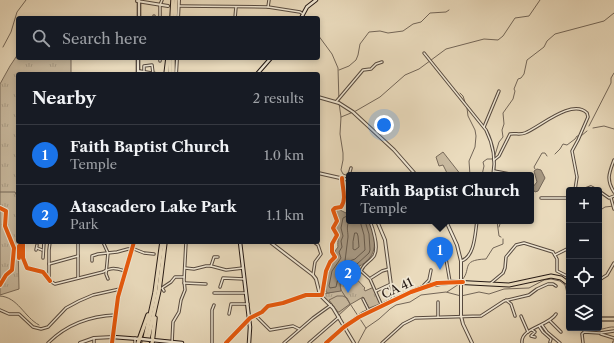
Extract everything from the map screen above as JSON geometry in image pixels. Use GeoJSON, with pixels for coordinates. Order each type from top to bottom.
{"type":"FeatureCollection","features":[{"type":"Feature","properties":{"kind":"highway"},"geometry":{"type":"LineString","coordinates":[[172,16],[173,0]]}},
{"type":"Feature","properties":{"kind":"highway"},"geometry":{"type":"LineString","coordinates":[[175,16],[176,0]]}},
{"type":"Feature","properties":{"kind":"highway"},"geometry":{"type":"LineString","coordinates":[[166,72],[169,60]]}},
{"type":"Feature","properties":{"kind":"highway"},"geometry":{"type":"LineString","coordinates":[[169,60],[170,72]]}},
{"type":"Feature","properties":{"kind":"highway"},"geometry":{"type":"LineString","coordinates":[[173,60],[173,72]]}},
{"type":"Feature","properties":{"kind":"highway"},"geometry":{"type":"LineString","coordinates":[[139,340],[155,293],[162,244]]}},
{"type":"Feature","properties":{"kind":"highway"},"geometry":{"type":"LineString","coordinates":[[147,343],[155,308],[165,244]]}},
{"type":"Feature","properties":{"kind":"highway"},"geometry":{"type":"LineString","coordinates":[[139,340],[155,293]]}},
{"type":"Feature","properties":{"kind":"highway"},"geometry":{"type":"LineString","coordinates":[[152,341],[155,308]]}},
{"type":"Feature","properties":{"kind":"main road"},"geometry":{"type":"LineString","coordinates":[[138,0],[138,16]]}},
{"type":"Feature","properties":{"kind":"main road"},"geometry":{"type":"LineString","coordinates":[[303,14],[308,6],[316,0]]}},
{"type":"Feature","properties":{"kind":"main road"},"geometry":{"type":"LineString","coordinates":[[138,60],[138,72]]}},
{"type":"Feature","properties":{"kind":"main road"},"geometry":{"type":"LineString","coordinates":[[259,72],[269,60]]}},
{"type":"Feature","properties":{"kind":"main road"},"geometry":{"type":"LineString","coordinates":[[112,343],[120,289],[133,244]]}},
{"type":"Feature","properties":{"kind":"main road"},"geometry":{"type":"LineString","coordinates":[[240,244],[250,319],[250,343]]}},
{"type":"Feature","properties":{"kind":"main road","name":"CA 41"},"geometry":{"type":"LineString","coordinates":[[326,343],[344,327],[369,311],[424,286],[450,282],[509,285],[551,276],[561,278],[566,282]]}},
{"type":"Feature","properties":{"kind":"main road"},"geometry":{"type":"LineString","coordinates":[[602,318],[614,319]]}},
{"type":"Feature","properties":{"kind":"main road"},"geometry":{"type":"LineString","coordinates":[[113,337],[182,343]]}},
{"type":"Feature","properties":{"kind":"street"},"geometry":{"type":"LineString","coordinates":[[138,0],[168,6]]}},
{"type":"Feature","properties":{"kind":"street"},"geometry":{"type":"LineString","coordinates":[[160,16],[160,5],[162,0]]}},
{"type":"Feature","properties":{"kind":"street"},"geometry":{"type":"LineString","coordinates":[[178,16],[179,0]]}},
{"type":"Feature","properties":{"kind":"street"},"geometry":{"type":"LineString","coordinates":[[268,8],[269,0]]}},
{"type":"Feature","properties":{"kind":"street"},"geometry":{"type":"LineString","coordinates":[[179,6],[268,8],[300,12],[303,14]]}},
{"type":"Feature","properties":{"kind":"street"},"geometry":{"type":"LineString","coordinates":[[235,16],[236,7]]}},
{"type":"Feature","properties":{"kind":"street"},"geometry":{"type":"LineString","coordinates":[[424,53],[484,127],[492,145],[494,171],[500,172]]}},
{"type":"Feature","properties":{"kind":"street"},"geometry":{"type":"LineString","coordinates":[[176,72],[177,60]]}},
{"type":"Feature","properties":{"kind":"street"},"geometry":{"type":"LineString","coordinates":[[336,102],[363,70],[371,69],[376,64],[382,62]]}},
{"type":"Feature","properties":{"kind":"street"},"geometry":{"type":"LineString","coordinates":[[138,72],[144,72],[144,66],[153,66],[154,72]]}},
{"type":"Feature","properties":{"kind":"street"},"geometry":{"type":"LineString","coordinates":[[484,127],[499,91]]}},
{"type":"Feature","properties":{"kind":"street"},"geometry":{"type":"LineString","coordinates":[[320,98],[336,102],[360,117],[413,172]]}},
{"type":"Feature","properties":{"kind":"street"},"geometry":{"type":"LineString","coordinates":[[494,160],[499,156],[510,134],[525,133],[562,113],[574,109],[583,110],[587,113],[588,117],[572,151],[577,177],[575,187]]}},
{"type":"Feature","properties":{"kind":"street"},"geometry":{"type":"LineString","coordinates":[[614,160],[608,177],[614,192]]}},
{"type":"Feature","properties":{"kind":"street"},"geometry":{"type":"LineString","coordinates":[[350,172],[351,168]]}},
{"type":"Feature","properties":{"kind":"street"},"geometry":{"type":"LineString","coordinates":[[320,173],[346,178]]}},
{"type":"Feature","properties":{"kind":"street"},"geometry":{"type":"LineString","coordinates":[[226,343],[250,319],[270,305],[283,303],[306,295],[322,295],[326,271],[330,262],[335,257],[332,252],[332,244],[337,236],[333,228],[337,221],[333,210],[344,204],[342,178]]}},
{"type":"Feature","properties":{"kind":"street"},"geometry":{"type":"LineString","coordinates":[[602,193],[611,198],[614,209]]}},
{"type":"Feature","properties":{"kind":"street"},"geometry":{"type":"LineString","coordinates":[[541,198],[566,198]]}},
{"type":"Feature","properties":{"kind":"street"},"geometry":{"type":"LineString","coordinates":[[371,224],[375,234],[375,254],[364,265],[361,271],[370,279],[382,305]]}},
{"type":"Feature","properties":{"kind":"street"},"geometry":{"type":"LineString","coordinates":[[378,224],[385,240],[393,300]]}},
{"type":"Feature","properties":{"kind":"street"},"geometry":{"type":"LineString","coordinates":[[447,224],[457,245],[461,261],[462,317],[463,324],[472,343]]}},
{"type":"Feature","properties":{"kind":"street"},"geometry":{"type":"LineString","coordinates":[[461,261],[466,258],[472,248],[476,224]]}},
{"type":"Feature","properties":{"kind":"street"},"geometry":{"type":"LineString","coordinates":[[43,258],[44,244]]}},
{"type":"Feature","properties":{"kind":"street"},"geometry":{"type":"LineString","coordinates":[[50,244],[50,281],[56,285],[103,272],[107,269],[117,268],[125,271]]}},
{"type":"Feature","properties":{"kind":"street"},"geometry":{"type":"LineString","coordinates":[[78,244],[78,279]]}},
{"type":"Feature","properties":{"kind":"street"},"geometry":{"type":"LineString","coordinates":[[105,244],[108,252],[108,279]]}},
{"type":"Feature","properties":{"kind":"street"},"geometry":{"type":"LineString","coordinates":[[172,343],[173,322],[179,312],[181,300],[185,291],[184,277],[186,244]]}},
{"type":"Feature","properties":{"kind":"street"},"geometry":{"type":"LineString","coordinates":[[273,244],[313,275],[316,279],[320,295],[331,305],[354,343]]}},
{"type":"Feature","properties":{"kind":"street"},"geometry":{"type":"LineString","coordinates":[[313,275],[316,262],[321,254],[319,246],[316,244]]}},
{"type":"Feature","properties":{"kind":"street"},"geometry":{"type":"LineString","coordinates":[[489,284],[503,273],[506,268],[506,256],[517,244],[524,244],[548,250],[555,255],[557,260],[557,270],[566,275]]}},
{"type":"Feature","properties":{"kind":"street"},"geometry":{"type":"LineString","coordinates":[[37,246],[36,249],[43,250]]}},
{"type":"Feature","properties":{"kind":"street"},"geometry":{"type":"LineString","coordinates":[[92,261],[93,256],[108,252],[114,253],[132,249],[144,253],[154,254]]}},
{"type":"Feature","properties":{"kind":"street"},"geometry":{"type":"LineString","coordinates":[[555,255],[566,250]]}},
{"type":"Feature","properties":{"kind":"street"},"geometry":{"type":"LineString","coordinates":[[445,253],[450,282]]}},
{"type":"Feature","properties":{"kind":"street"},"geometry":{"type":"LineString","coordinates":[[49,264],[78,256]]}},
{"type":"Feature","properties":{"kind":"street"},"geometry":{"type":"LineString","coordinates":[[212,266],[214,257],[218,256]]}},
{"type":"Feature","properties":{"kind":"street"},"geometry":{"type":"LineString","coordinates":[[602,278],[608,275],[614,263]]}},
{"type":"Feature","properties":{"kind":"street"},"geometry":{"type":"LineString","coordinates":[[185,268],[194,269],[212,266],[226,270],[243,268]]}},
{"type":"Feature","properties":{"kind":"street"},"geometry":{"type":"LineString","coordinates":[[370,279],[389,269]]}},
{"type":"Feature","properties":{"kind":"street"},"geometry":{"type":"LineString","coordinates":[[424,286],[429,280],[431,270]]}},
{"type":"Feature","properties":{"kind":"street"},"geometry":{"type":"LineString","coordinates":[[164,291],[162,288],[171,282],[175,277],[184,277]]}},
{"type":"Feature","properties":{"kind":"street"},"geometry":{"type":"LineString","coordinates":[[220,287],[223,278],[244,279]]}},
{"type":"Feature","properties":{"kind":"street"},"geometry":{"type":"LineString","coordinates":[[184,283],[206,284]]}},
{"type":"Feature","properties":{"kind":"street"},"geometry":{"type":"LineString","coordinates":[[376,291],[391,284]]}},
{"type":"Feature","properties":{"kind":"street"},"geometry":{"type":"LineString","coordinates":[[382,343],[408,321],[419,317],[483,316],[506,300],[529,295],[537,289],[547,285],[553,284],[556,286]]}},
{"type":"Feature","properties":{"kind":"street"},"geometry":{"type":"LineString","coordinates":[[0,310],[9,314],[20,315],[33,327],[41,329],[48,326],[66,308],[79,301],[93,295],[120,289]]}},
{"type":"Feature","properties":{"kind":"street"},"geometry":{"type":"LineString","coordinates":[[214,293],[246,293]]}},
{"type":"Feature","properties":{"kind":"street"},"geometry":{"type":"LineString","coordinates":[[363,299],[369,311]]}},
{"type":"Feature","properties":{"kind":"street"},"geometry":{"type":"LineString","coordinates":[[506,300],[511,304],[515,316]]}},
{"type":"Feature","properties":{"kind":"street"},"geometry":{"type":"LineString","coordinates":[[438,302],[438,317]]}},
{"type":"Feature","properties":{"kind":"street"},"geometry":{"type":"LineString","coordinates":[[212,343],[212,310],[214,304]]}},
{"type":"Feature","properties":{"kind":"street"},"geometry":{"type":"LineString","coordinates":[[229,314],[232,304],[248,304]]}},
{"type":"Feature","properties":{"kind":"street"},"geometry":{"type":"LineString","coordinates":[[284,343],[299,329],[331,305]]}},
{"type":"Feature","properties":{"kind":"street"},"geometry":{"type":"LineString","coordinates":[[48,343],[64,329],[77,322],[116,314]]}},
{"type":"Feature","properties":{"kind":"street"},"geometry":{"type":"LineString","coordinates":[[522,343],[523,336],[550,320],[556,314]]}},
{"type":"Feature","properties":{"kind":"street"},"geometry":{"type":"LineString","coordinates":[[255,315],[270,330],[293,326],[299,329]]}},
{"type":"Feature","properties":{"kind":"street"},"geometry":{"type":"LineString","coordinates":[[521,316],[528,332]]}},
{"type":"Feature","properties":{"kind":"street"},"geometry":{"type":"LineString","coordinates":[[309,343],[339,317]]}},
{"type":"Feature","properties":{"kind":"street"},"geometry":{"type":"LineString","coordinates":[[550,320],[561,332]]}},
{"type":"Feature","properties":{"kind":"street"},"geometry":{"type":"LineString","coordinates":[[542,325],[547,332],[560,343]]}},
{"type":"Feature","properties":{"kind":"street"},"geometry":{"type":"LineString","coordinates":[[539,326],[551,339],[550,342]]}},
{"type":"Feature","properties":{"kind":"street"},"geometry":{"type":"LineString","coordinates":[[532,330],[535,332],[531,336],[535,337]]}},
{"type":"Feature","properties":{"kind":"street"},"geometry":{"type":"LineString","coordinates":[[583,343],[583,332],[600,333],[614,331]]}},
{"type":"Feature","properties":{"kind":"street"},"geometry":{"type":"LineString","coordinates":[[600,333],[614,338]]}},
{"type":"Feature","properties":{"kind":"street"},"geometry":{"type":"LineString","coordinates":[[80,343],[94,338],[113,337]]}},
{"type":"Feature","properties":{"kind":"street"},"geometry":{"type":"LineString","coordinates":[[94,338],[94,343]]}},
{"type":"Feature","properties":{"kind":"street"},"geometry":{"type":"LineString","coordinates":[[134,343],[139,340]]}},
{"type":"Feature","properties":{"kind":"green space"},"geometry":{"type":"Polygon","coordinates":[[[16,57],[16,60],[71,60],[71,72],[16,72],[16,244],[18,244],[19,289],[0,295],[0,84],[16,57]]]}},
{"type":"Feature","properties":{"kind":"green space"},"geometry":{"type":"Polygon","coordinates":[[[443,152],[459,172],[446,172],[443,165],[439,166],[436,157],[443,152]]]}},
{"type":"Feature","properties":{"kind":"green space"},"geometry":{"type":"Polygon","coordinates":[[[350,272],[365,288],[365,291],[374,287],[380,304],[369,308],[363,297],[351,304],[339,315],[339,317],[331,305],[320,295],[341,290],[340,284],[343,276],[350,272]]]}},
{"type":"Feature","properties":{"kind":"green space"},"geometry":{"type":"Polygon","coordinates":[[[337,296],[347,298],[350,304],[339,312],[329,300],[337,296]]]}},
{"type":"Feature","properties":{"kind":"water"},"geometry":{"type":"Polygon","coordinates":[[[537,169],[541,170],[545,178],[538,191],[535,192],[534,186],[537,182],[534,171],[537,169]]]}},
{"type":"Feature","properties":{"kind":"water"},"geometry":{"type":"Polygon","coordinates":[[[338,209],[346,213],[346,224],[370,224],[373,232],[374,250],[367,261],[342,276],[340,284],[341,291],[328,293],[326,292],[325,287],[326,278],[331,265],[337,257],[335,251],[338,247],[338,236],[336,230],[338,220],[336,212],[338,209]]]}},
{"type":"Feature","properties":{"kind":"waterway"},"geometry":{"type":"LineString","coordinates":[[3,47],[11,32],[17,12],[26,0]]}},
{"type":"Feature","properties":{"kind":"waterway"},"geometry":{"type":"LineString","coordinates":[[354,112],[380,97],[405,75],[419,69],[446,49],[484,39],[498,40],[503,36],[515,18],[529,16],[540,0]]}},
{"type":"Feature","properties":{"kind":"waterway"},"geometry":{"type":"LineString","coordinates":[[339,70],[349,66],[356,60],[360,44],[369,32],[380,31],[388,33],[403,31],[413,24],[421,22],[430,13],[446,12],[449,10]]}},
{"type":"Feature","properties":{"kind":"waterway"},"geometry":{"type":"LineString","coordinates":[[483,172],[483,162],[487,159],[492,159],[495,155],[499,142],[503,137],[503,113],[513,99],[514,89],[518,79],[524,74],[527,60],[544,47],[547,41],[555,34],[604,21],[614,13]]}},
{"type":"Feature","properties":{"kind":"waterway"},"geometry":{"type":"LineString","coordinates":[[320,38],[332,54],[338,68],[341,117],[340,134],[343,153],[341,170],[343,174],[346,175]]}},
{"type":"Feature","properties":{"kind":"waterway"},"geometry":{"type":"LineString","coordinates":[[589,126],[611,83],[611,78],[614,73]]}},
{"type":"Feature","properties":{"kind":"waterway"},"geometry":{"type":"LineString","coordinates":[[460,93],[463,96],[466,105]]}},
{"type":"Feature","properties":{"kind":"waterway"},"geometry":{"type":"LineString","coordinates":[[467,108],[468,116],[475,130],[476,136],[475,147],[469,161],[470,172]]}},
{"type":"Feature","properties":{"kind":"waterway"},"geometry":{"type":"LineString","coordinates":[[341,117],[351,113]]}},
{"type":"Feature","properties":{"kind":"waterway"},"geometry":{"type":"LineString","coordinates":[[593,128],[604,126],[614,129]]}},
{"type":"Feature","properties":{"kind":"waterway"},"geometry":{"type":"LineString","coordinates":[[555,154],[563,144],[567,145],[577,136],[581,136],[587,131]]}},
{"type":"Feature","properties":{"kind":"waterway"},"geometry":{"type":"LineString","coordinates":[[535,169],[534,167],[542,153],[545,153],[547,156]]}},
{"type":"Feature","properties":{"kind":"waterway"},"geometry":{"type":"LineString","coordinates":[[0,192],[15,192],[16,194]]}},
{"type":"Feature","properties":{"kind":"waterway"},"geometry":{"type":"LineString","coordinates":[[602,209],[605,207],[614,206]]}},
{"type":"Feature","properties":{"kind":"waterway"},"geometry":{"type":"LineString","coordinates":[[497,224],[499,236],[501,237]]}},
{"type":"Feature","properties":{"kind":"waterway"},"geometry":{"type":"LineString","coordinates":[[461,281],[469,264],[472,261],[486,259],[493,248],[503,244],[503,239]]}},
{"type":"Feature","properties":{"kind":"waterway"},"geometry":{"type":"LineString","coordinates":[[358,343],[366,328],[390,309],[396,305],[410,302],[421,295],[446,292],[461,296],[479,292],[489,294],[504,289],[529,288],[544,280],[551,279],[560,281],[565,285],[568,295]]}},
{"type":"Feature","properties":{"kind":"waterway"},"geometry":{"type":"LineString","coordinates":[[447,292],[459,284]]}},
{"type":"Feature","properties":{"kind":"waterway"},"geometry":{"type":"LineString","coordinates":[[341,290],[366,328]]}},
{"type":"Feature","properties":{"kind":"waterway"},"geometry":{"type":"LineString","coordinates":[[0,296],[12,300],[39,325]]}},
{"type":"Feature","properties":{"kind":"waterway"},"geometry":{"type":"LineString","coordinates":[[602,329],[614,327]]}},
{"type":"Feature","properties":{"kind":"cycle path"},"geometry":{"type":"LineString","coordinates":[[226,343],[250,318],[262,312],[268,306],[283,303],[306,295],[322,295],[326,271],[330,262],[335,257],[332,252],[332,244],[337,235],[333,228],[337,221],[333,210],[341,207],[343,204],[344,197],[342,178]]}},
{"type":"Feature","properties":{"kind":"cycle path"},"geometry":{"type":"LineString","coordinates":[[0,208],[6,211],[5,226],[14,248],[12,270],[6,275],[0,285]]}},
{"type":"Feature","properties":{"kind":"cycle path"},"geometry":{"type":"LineString","coordinates":[[19,258],[19,246],[22,244]]}},
{"type":"Feature","properties":{"kind":"cycle path"},"geometry":{"type":"LineString","coordinates":[[23,244],[23,258],[27,268],[43,272],[50,281]]}},
{"type":"Feature","properties":{"kind":"cycle path"},"geometry":{"type":"LineString","coordinates":[[112,343],[118,297],[133,244]]}},
{"type":"Feature","properties":{"kind":"cycle path"},"geometry":{"type":"LineString","coordinates":[[326,343],[344,327],[359,317],[411,292],[437,283],[463,282]]}},
{"type":"Feature","properties":{"kind":"place","name":"Faith Baptist Church"},"geometry":{"type":"Point","coordinates":[440,270]}},
{"type":"Feature","properties":{"kind":"place","name":"Atascadero Lake Park"},"geometry":{"type":"Point","coordinates":[348,293]}}]}
